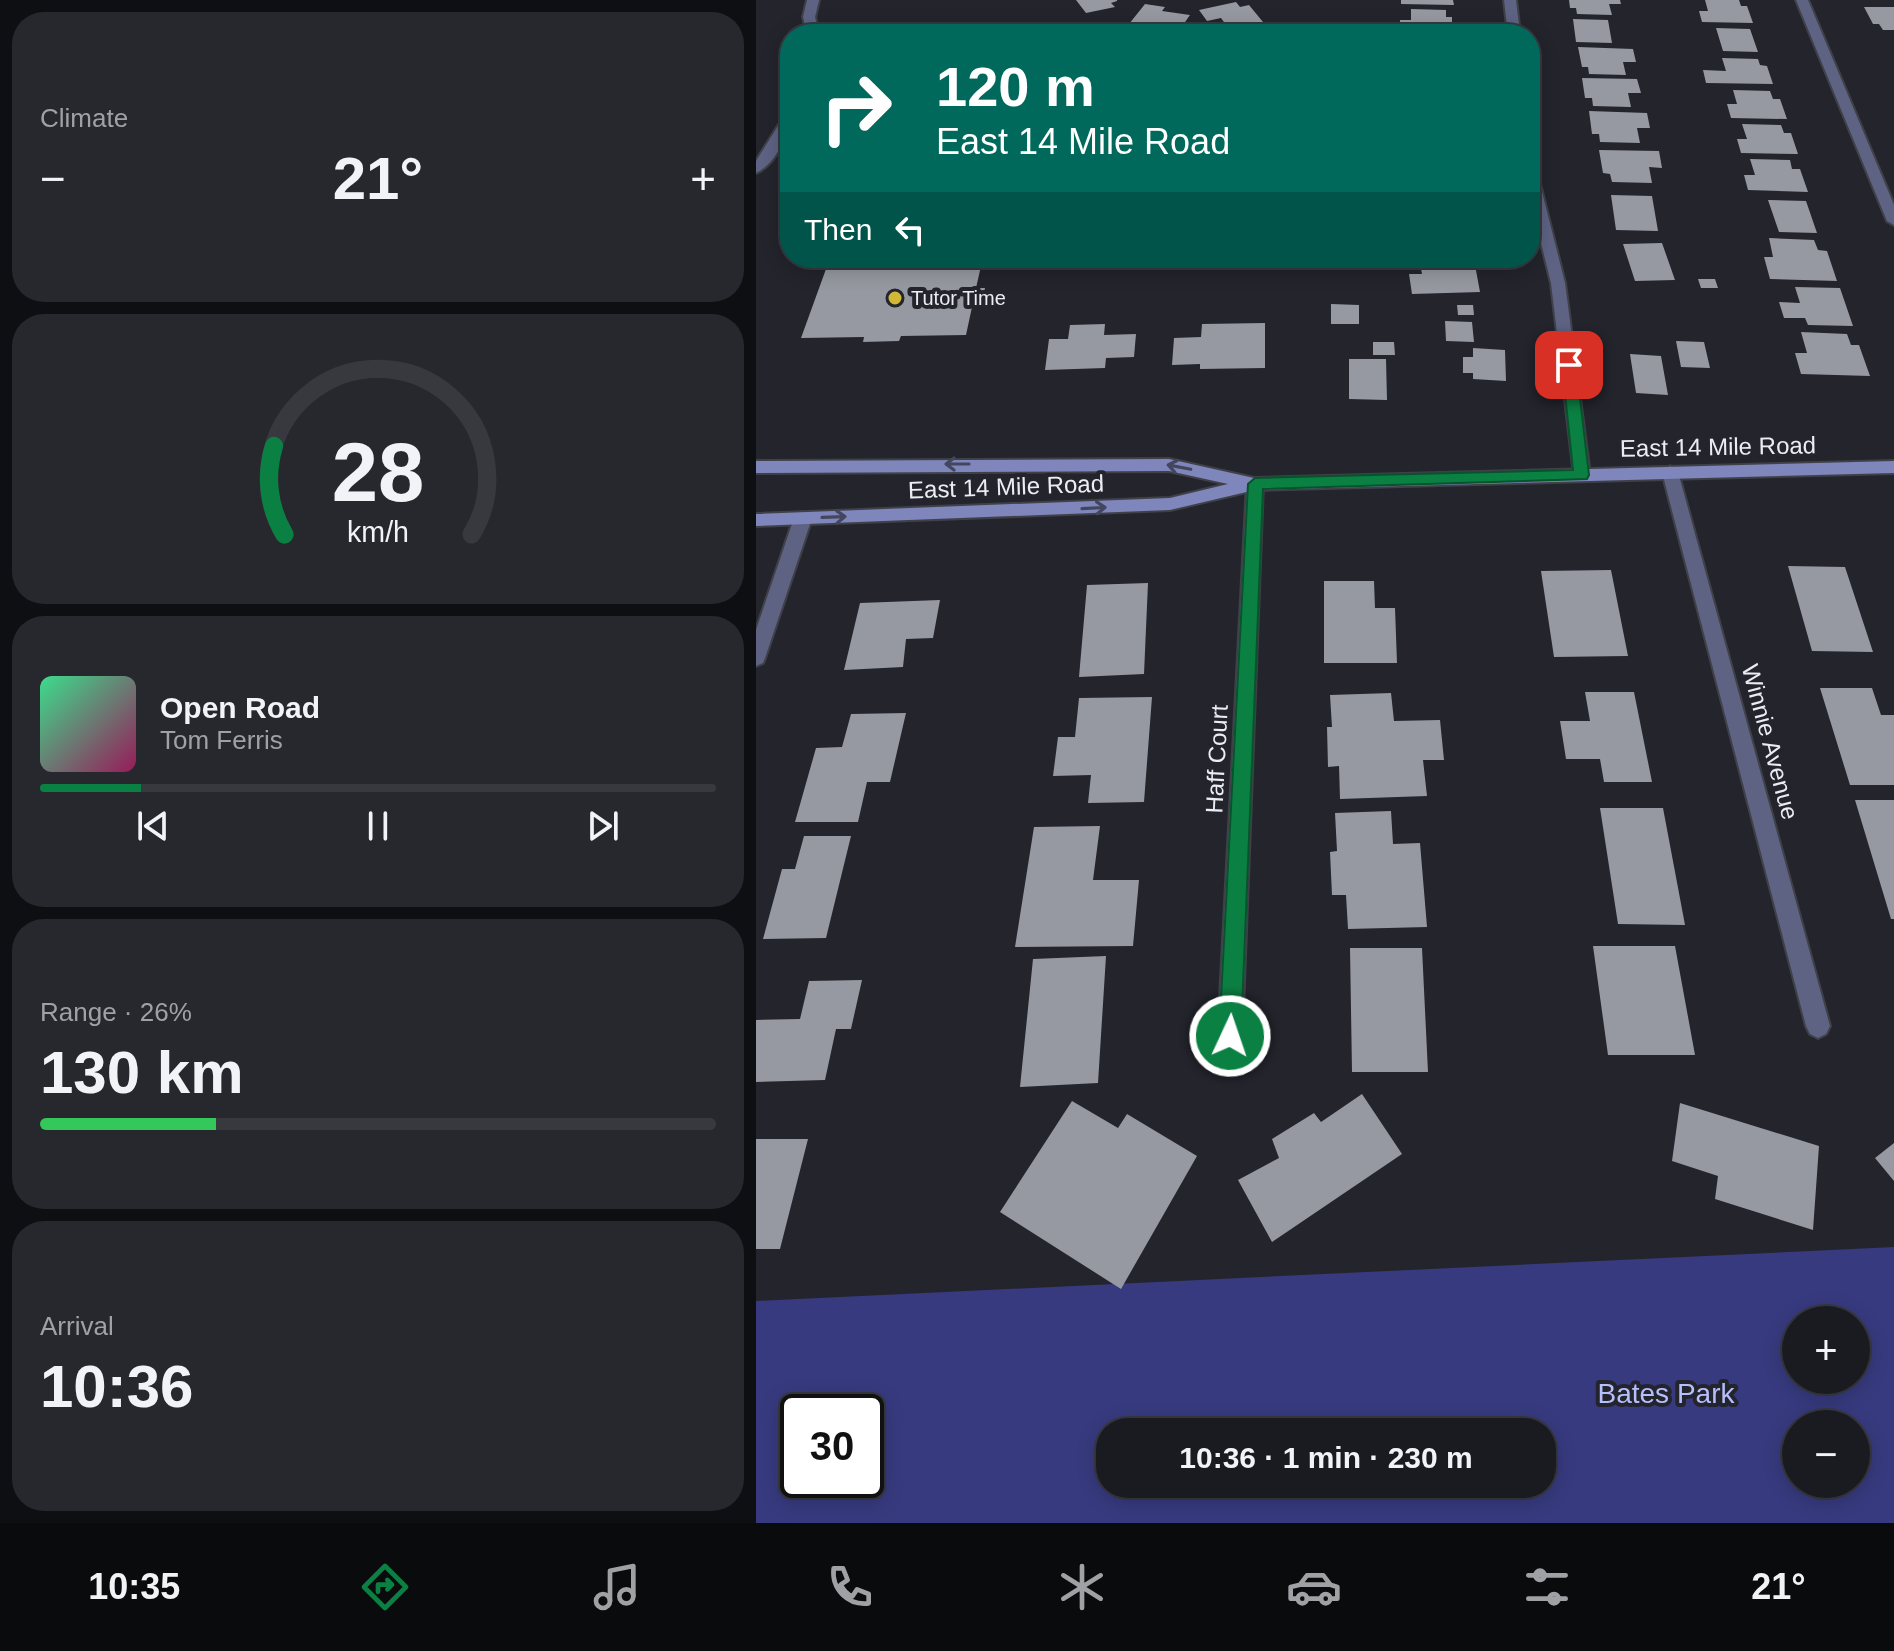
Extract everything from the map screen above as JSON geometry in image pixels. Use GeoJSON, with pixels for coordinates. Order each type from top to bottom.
{"type":"FeatureCollection","features":[{"type":"Feature","properties":{"kind":"main road","name":"East 14 Mile Road"},"geometry":{"type":"LineString","coordinates":[[756,467],[1169,465],[1255,484]]}},
{"type":"Feature","properties":{"kind":"main road","name":"East 14 Mile Road"},"geometry":{"type":"LineString","coordinates":[[756,520],[1170,504],[1255,484],[1894,467]]}},
{"type":"Feature","properties":{"kind":"street"},"geometry":{"type":"LineString","coordinates":[[811,24],[813,0]]}},
{"type":"Feature","properties":{"kind":"street"},"geometry":{"type":"LineString","coordinates":[[1510,0],[1513,24]]}},
{"type":"Feature","properties":{"kind":"street"},"geometry":{"type":"LineString","coordinates":[[1802,0],[1894,221]]}},
{"type":"Feature","properties":{"kind":"street"},"geometry":{"type":"LineString","coordinates":[[756,169],[780,134]]}},
{"type":"Feature","properties":{"kind":"street"},"geometry":{"type":"LineString","coordinates":[[1540,212],[1558,283],[1582,475]]}},
{"type":"Feature","properties":{"kind":"street","name":"Winnie Avenue"},"geometry":{"type":"LineString","coordinates":[[1670,472],[1818,1026]]}},
{"type":"Feature","properties":{"kind":"street","name":"Haff Court"},"geometry":{"type":"LineString","coordinates":[[1230,1036],[1255,484]]}},
{"type":"Feature","properties":{"kind":"street"},"geometry":{"type":"LineString","coordinates":[[756,658],[803,518]]}},
{"type":"Feature","properties":{"kind":"green space"},"geometry":{"type":"Polygon","coordinates":[[[981,268],[1032,268],[1032,269],[981,268]]]}},
{"type":"Feature","properties":{"kind":"green space","name":"Bates Park"},"geometry":{"type":"Polygon","coordinates":[[[1894,1247],[1894,1523],[756,1523],[756,1301],[1894,1247]]]}},
{"type":"Feature","properties":{"kind":"building"},"geometry":{"type":"Polygon","coordinates":[[[1076,0],[1117,1],[1111,3],[1115,7],[1086,13],[1076,0]]]}},
{"type":"Feature","properties":{"kind":"building"},"geometry":{"type":"Polygon","coordinates":[[[1401,0],[1453,0],[1454,5],[1401,4],[1401,0]]]}},
{"type":"Feature","properties":{"kind":"building"},"geometry":{"type":"Polygon","coordinates":[[[1569,0],[1620,0],[1621,4],[1609,4],[1612,15],[1577,14],[1576,8],[1570,8],[1569,0]]]}},
{"type":"Feature","properties":{"kind":"building"},"geometry":{"type":"Polygon","coordinates":[[[1705,0],[1739,0],[1741,6],[1747,6],[1753,23],[1702,22],[1699,11],[1708,11],[1705,0]]]}},
{"type":"Feature","properties":{"kind":"building"},"geometry":{"type":"Polygon","coordinates":[[[1236,2],[1240,7],[1249,5],[1263,22],[1225,24],[1221,18],[1207,21],[1199,10],[1236,2]]]}},
{"type":"Feature","properties":{"kind":"building"},"geometry":{"type":"Polygon","coordinates":[[[1145,4],[1165,7],[1162,11],[1190,15],[1184,24],[1129,24],[1145,4]]]}},
{"type":"Feature","properties":{"kind":"building"},"geometry":{"type":"Polygon","coordinates":[[[1864,7],[1894,7],[1894,30],[1883,30],[1879,24],[1873,24],[1864,7]]]}},
{"type":"Feature","properties":{"kind":"building"},"geometry":{"type":"Polygon","coordinates":[[[1411,9],[1446,10],[1446,17],[1452,17],[1452,24],[1400,24],[1400,20],[1411,20],[1411,9]]]}},
{"type":"Feature","properties":{"kind":"building"},"geometry":{"type":"Polygon","coordinates":[[[1573,19],[1608,20],[1612,43],[1576,42],[1573,19]]]}},
{"type":"Feature","properties":{"kind":"building"},"geometry":{"type":"Polygon","coordinates":[[[1716,28],[1750,29],[1758,52],[1723,51],[1716,28]]]}},
{"type":"Feature","properties":{"kind":"building"},"geometry":{"type":"Polygon","coordinates":[[[1578,47],[1633,49],[1636,62],[1623,62],[1626,75],[1589,74],[1588,67],[1582,67],[1578,47]]]}},
{"type":"Feature","properties":{"kind":"building"},"geometry":{"type":"Polygon","coordinates":[[[1722,58],[1758,59],[1760,65],[1767,66],[1773,84],[1706,83],[1703,70],[1726,71],[1722,58]]]}},
{"type":"Feature","properties":{"kind":"building"},"geometry":{"type":"Polygon","coordinates":[[[1582,78],[1637,79],[1641,93],[1628,93],[1631,107],[1593,106],[1592,98],[1585,98],[1582,78]]]}},
{"type":"Feature","properties":{"kind":"building"},"geometry":{"type":"Polygon","coordinates":[[[1733,90],[1770,91],[1773,99],[1780,99],[1787,119],[1731,118],[1727,104],[1737,104],[1733,90]]]}},
{"type":"Feature","properties":{"kind":"building"},"geometry":{"type":"Polygon","coordinates":[[[1589,111],[1647,113],[1650,128],[1637,128],[1640,143],[1600,142],[1599,134],[1592,134],[1589,111]]]}},
{"type":"Feature","properties":{"kind":"building"},"geometry":{"type":"Polygon","coordinates":[[[1742,124],[1781,125],[1784,133],[1791,133],[1798,154],[1741,153],[1737,139],[1747,139],[1742,124]]]}},
{"type":"Feature","properties":{"kind":"building"},"geometry":{"type":"Polygon","coordinates":[[[1599,150],[1659,151],[1662,168],[1649,167],[1652,183],[1612,182],[1610,174],[1603,173],[1599,150]]]}},
{"type":"Feature","properties":{"kind":"building"},"geometry":{"type":"Polygon","coordinates":[[[1750,159],[1790,160],[1792,169],[1800,169],[1808,192],[1748,190],[1744,175],[1755,175],[1750,159]]]}},
{"type":"Feature","properties":{"kind":"building"},"geometry":{"type":"Polygon","coordinates":[[[1611,195],[1652,196],[1658,231],[1616,230],[1611,195]]]}},
{"type":"Feature","properties":{"kind":"building"},"geometry":{"type":"Polygon","coordinates":[[[1768,200],[1806,201],[1817,233],[1779,232],[1768,200]]]}},
{"type":"Feature","properties":{"kind":"building"},"geometry":{"type":"Polygon","coordinates":[[[1769,238],[1814,240],[1818,250],[1827,251],[1837,281],[1770,279],[1764,257],[1773,257],[1769,238]]]}},
{"type":"Feature","properties":{"kind":"building"},"geometry":{"type":"Polygon","coordinates":[[[1662,243],[1675,280],[1635,281],[1623,244],[1662,243]]]}},
{"type":"Feature","properties":{"kind":"building","name":"Tutor Time"},"geometry":{"type":"Polygon","coordinates":[[[981,268],[976,288],[985,288],[981,307],[972,307],[966,335],[901,336],[899,341],[863,342],[864,337],[801,338],[826,269],[981,268]]]}},
{"type":"Feature","properties":{"kind":"building"},"geometry":{"type":"Polygon","coordinates":[[[1421,268],[1476,268],[1480,292],[1412,294],[1409,274],[1422,274],[1421,268]]]}},
{"type":"Feature","properties":{"kind":"building"},"geometry":{"type":"Polygon","coordinates":[[[1698,279],[1715,279],[1718,288],[1701,288],[1698,279]]]}},
{"type":"Feature","properties":{"kind":"building"},"geometry":{"type":"Polygon","coordinates":[[[1795,287],[1840,288],[1853,326],[1808,325],[1805,318],[1784,318],[1779,302],[1800,303],[1795,287]]]}},
{"type":"Feature","properties":{"kind":"building"},"geometry":{"type":"Polygon","coordinates":[[[1331,304],[1359,305],[1359,324],[1331,324],[1331,304]]]}},
{"type":"Feature","properties":{"kind":"building"},"geometry":{"type":"Polygon","coordinates":[[[1457,305],[1473,305],[1474,315],[1458,315],[1457,305]]]}},
{"type":"Feature","properties":{"kind":"building"},"geometry":{"type":"Polygon","coordinates":[[[1445,321],[1472,322],[1474,342],[1446,341],[1445,321]]]}},
{"type":"Feature","properties":{"kind":"building"},"geometry":{"type":"Polygon","coordinates":[[[1265,323],[1265,368],[1200,369],[1200,364],[1172,365],[1174,338],[1201,337],[1202,324],[1265,323]]]}},
{"type":"Feature","properties":{"kind":"building"},"geometry":{"type":"Polygon","coordinates":[[[1105,324],[1104,335],[1136,334],[1134,357],[1106,358],[1105,368],[1045,370],[1049,339],[1068,339],[1070,325],[1105,324]]]}},
{"type":"Feature","properties":{"kind":"building"},"geometry":{"type":"Polygon","coordinates":[[[1801,332],[1847,334],[1851,345],[1859,345],[1870,376],[1801,374],[1795,353],[1807,353],[1801,332]]]}},
{"type":"Feature","properties":{"kind":"building"},"geometry":{"type":"Polygon","coordinates":[[[1676,341],[1704,342],[1710,368],[1681,367],[1676,341]]]}},
{"type":"Feature","properties":{"kind":"building"},"geometry":{"type":"Polygon","coordinates":[[[1373,342],[1394,342],[1395,355],[1373,355],[1373,342]]]}},
{"type":"Feature","properties":{"kind":"building"},"geometry":{"type":"Polygon","coordinates":[[[1473,348],[1505,350],[1506,381],[1473,379],[1473,373],[1463,373],[1463,357],[1473,357],[1473,348]]]}},
{"type":"Feature","properties":{"kind":"building"},"geometry":{"type":"Polygon","coordinates":[[[1630,354],[1661,356],[1668,395],[1636,393],[1630,354]]]}},
{"type":"Feature","properties":{"kind":"building"},"geometry":{"type":"Polygon","coordinates":[[[1349,359],[1386,359],[1387,400],[1349,399],[1349,359]]]}},
{"type":"Feature","properties":{"kind":"building"},"geometry":{"type":"Polygon","coordinates":[[[1788,566],[1845,567],[1873,652],[1812,651],[1788,566]]]}},
{"type":"Feature","properties":{"kind":"building"},"geometry":{"type":"Polygon","coordinates":[[[1611,570],[1628,656],[1554,657],[1541,571],[1611,570]]]}},
{"type":"Feature","properties":{"kind":"building"},"geometry":{"type":"Polygon","coordinates":[[[1324,581],[1374,581],[1375,608],[1395,608],[1397,663],[1324,663],[1324,581]]]}},
{"type":"Feature","properties":{"kind":"building"},"geometry":{"type":"Polygon","coordinates":[[[1148,583],[1144,674],[1079,677],[1087,585],[1148,583]]]}},
{"type":"Feature","properties":{"kind":"building"},"geometry":{"type":"Polygon","coordinates":[[[940,600],[933,638],[906,639],[903,667],[844,670],[860,603],[940,600]]]}},
{"type":"Feature","properties":{"kind":"building"},"geometry":{"type":"Polygon","coordinates":[[[1820,688],[1872,688],[1881,715],[1894,715],[1894,785],[1850,785],[1820,688]]]}},
{"type":"Feature","properties":{"kind":"building"},"geometry":{"type":"Polygon","coordinates":[[[1585,692],[1634,692],[1652,782],[1604,782],[1600,759],[1566,759],[1560,721],[1590,721],[1585,692]]]}},
{"type":"Feature","properties":{"kind":"building"},"geometry":{"type":"Polygon","coordinates":[[[1391,693],[1394,721],[1440,720],[1444,760],[1423,760],[1427,796],[1340,799],[1339,766],[1328,767],[1327,727],[1332,727],[1330,695],[1391,693]]]}},
{"type":"Feature","properties":{"kind":"building"},"geometry":{"type":"Polygon","coordinates":[[[1152,697],[1144,802],[1088,803],[1091,775],[1053,776],[1058,737],[1075,737],[1079,698],[1152,697]]]}},
{"type":"Feature","properties":{"kind":"building"},"geometry":{"type":"Polygon","coordinates":[[[906,713],[890,782],[867,782],[858,822],[795,822],[816,748],[842,747],[851,714],[906,713]]]}},
{"type":"Feature","properties":{"kind":"building"},"geometry":{"type":"Polygon","coordinates":[[[1855,800],[1894,800],[1894,919],[1891,919],[1855,800]]]}},
{"type":"Feature","properties":{"kind":"building"},"geometry":{"type":"Polygon","coordinates":[[[1600,808],[1663,808],[1685,925],[1618,924],[1600,808]]]}},
{"type":"Feature","properties":{"kind":"building"},"geometry":{"type":"Polygon","coordinates":[[[1391,811],[1393,844],[1420,843],[1427,927],[1348,929],[1346,895],[1332,895],[1330,852],[1337,851],[1335,813],[1391,811]]]}},
{"type":"Feature","properties":{"kind":"building"},"geometry":{"type":"Polygon","coordinates":[[[1100,826],[1093,880],[1139,880],[1133,946],[1015,947],[1034,827],[1100,826]]]}},
{"type":"Feature","properties":{"kind":"building"},"geometry":{"type":"Polygon","coordinates":[[[804,836],[851,836],[826,938],[763,939],[782,869],[795,869],[804,836]]]}},
{"type":"Feature","properties":{"kind":"building"},"geometry":{"type":"Polygon","coordinates":[[[1593,946],[1675,946],[1695,1055],[1608,1055],[1593,946]]]}},
{"type":"Feature","properties":{"kind":"building"},"geometry":{"type":"Polygon","coordinates":[[[1350,948],[1422,948],[1428,1072],[1352,1072],[1350,948]]]}},
{"type":"Feature","properties":{"kind":"building"},"geometry":{"type":"Polygon","coordinates":[[[1106,956],[1098,1083],[1020,1087],[1033,959],[1106,956]]]}},
{"type":"Feature","properties":{"kind":"building"},"geometry":{"type":"Polygon","coordinates":[[[862,980],[851,1029],[836,1029],[825,1080],[756,1082],[756,1020],[800,1019],[809,981],[862,980]]]}},
{"type":"Feature","properties":{"kind":"building"},"geometry":{"type":"Polygon","coordinates":[[[1362,1094],[1402,1154],[1272,1242],[1238,1180],[1279,1158],[1272,1139],[1314,1113],[1321,1122],[1362,1094]]]}},
{"type":"Feature","properties":{"kind":"building"},"geometry":{"type":"Polygon","coordinates":[[[1072,1101],[1118,1128],[1127,1114],[1197,1156],[1121,1289],[1000,1212],[1072,1101]]]}},
{"type":"Feature","properties":{"kind":"building"},"geometry":{"type":"Polygon","coordinates":[[[1680,1103],[1819,1146],[1813,1230],[1715,1199],[1718,1176],[1672,1161],[1680,1103]]]}},
{"type":"Feature","properties":{"kind":"building"},"geometry":{"type":"Polygon","coordinates":[[[756,1139],[808,1139],[780,1249],[756,1249],[756,1139]]]}},
{"type":"Feature","properties":{"kind":"building"},"geometry":{"type":"Polygon","coordinates":[[[1894,1143],[1894,1181],[1875,1158],[1894,1143]]]}},
{"type":"Feature","properties":{"kind":"place","name":"Tutor Time"},"geometry":{"type":"Point","coordinates":[895,298]}},
{"type":"Feature","properties":{"kind":"route"},"geometry":{"type":"LineString","coordinates":[[1230,1036],[1255,484],[1582,475],[1569,365]]}}]}
